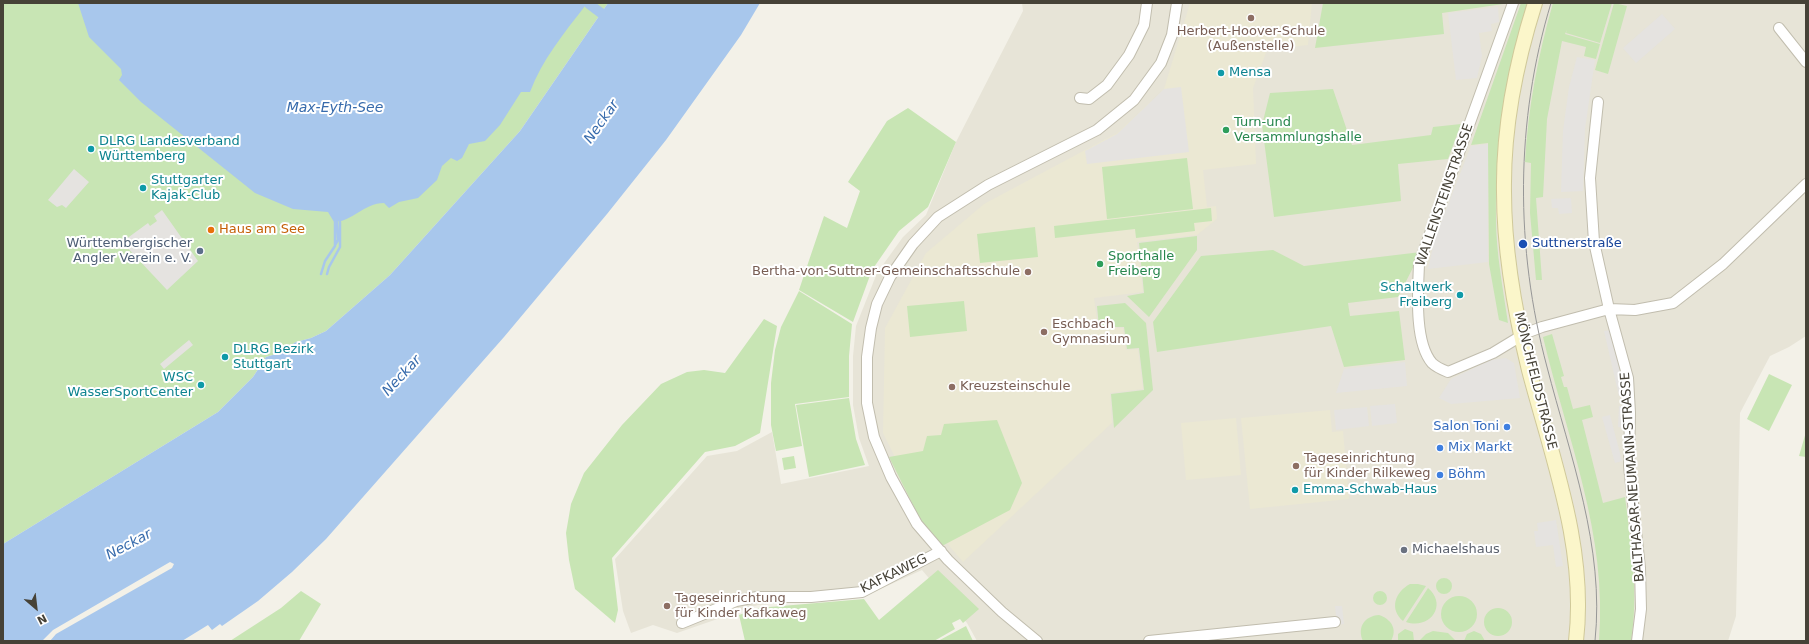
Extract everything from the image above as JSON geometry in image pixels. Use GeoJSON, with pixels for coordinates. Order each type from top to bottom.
{"type":"FeatureCollection","features":[{"type":"Feature","properties":{"kind":"main road","name":"MÖNCHFELDSTRASSE"},"geometry":{"type":"LineString","coordinates":[[1535,3],[1518,69],[1510,110],[1504,164],[1507,245],[1522,336],[1569,520],[1577,591],[1576,641]]}},
{"type":"Feature","properties":{"kind":"street"},"geometry":{"type":"LineString","coordinates":[[1080,98],[1089,98],[1107,85],[1129,56],[1144,25],[1147,3]]}},
{"type":"Feature","properties":{"kind":"street"},"geometry":{"type":"LineString","coordinates":[[1037,641],[1002,612],[948,560],[917,524],[892,477],[874,437],[866,403],[867,357],[870,328],[878,304],[890,277],[913,244],[938,217],[988,185],[1097,130],[1134,100],[1161,63],[1172,35],[1177,3]]}},
{"type":"Feature","properties":{"kind":"street","name":"WALLENSTEINSTRASSE"},"geometry":{"type":"LineString","coordinates":[[1513,3],[1419,264],[1417,303],[1423,348],[1433,364],[1448,372],[1493,353],[1522,336]]}},
{"type":"Feature","properties":{"kind":"street"},"geometry":{"type":"LineString","coordinates":[[1779,28],[1806,62]]}},
{"type":"Feature","properties":{"kind":"street","name":"BALTHASAR-NEUMANN-STRASSE"},"geometry":{"type":"LineString","coordinates":[[1598,102],[1590,178],[1594,242],[1609,309],[1628,378],[1630,397],[1629,466],[1640,568],[1641,609],[1637,641]]}},
{"type":"Feature","properties":{"kind":"street"},"geometry":{"type":"LineString","coordinates":[[1522,336],[1542,327],[1609,309],[1635,310],[1673,303],[1723,264],[1806,184]]}},
{"type":"Feature","properties":{"kind":"street","name":"KAFKAWEG"},"geometry":{"type":"LineString","coordinates":[[682,623],[736,601],[757,597],[811,597],[862,592],[941,551]]}},
{"type":"Feature","properties":{"kind":"street"},"geometry":{"type":"LineString","coordinates":[[1149,641],[1335,622]]}},
{"type":"Feature","properties":{"kind":"shaded area"},"geometry":{"type":"Polygon","coordinates":[[[1022,3],[1806,3],[1806,336],[1789,347],[1770,356],[1740,413],[1736,616],[1728,641],[977,641],[967,623],[922,570],[865,596],[758,605],[677,633],[653,625],[631,633],[623,611],[615,559],[707,456],[737,451],[772,432],[781,484],[869,466],[859,438],[853,405],[853,356],[856,326],[877,273],[903,237],[926,215],[956,142],[1023,11],[1022,3]]]}},
{"type":"Feature","properties":{"kind":"shaded area","name":"Bertha-von-Suttner-Gemeinschaftsschule"},"geometry":{"type":"Polygon","coordinates":[[[1190,3],[1312,3],[1308,45],[1267,50],[1253,88],[1256,164],[1203,170],[1207,207],[1216,206],[1217,219],[1197,235],[1137,242],[1143,292],[1094,298],[1098,328],[1123,328],[1126,350],[1138,349],[1143,389],[1110,393],[1112,423],[963,562],[926,519],[883,433],[885,328],[926,253],[984,204],[1117,133],[1164,89],[1190,3]]]}},
{"type":"Feature","properties":{"kind":"shaded area"},"geometry":{"type":"Polygon","coordinates":[[[1498,7],[1499,22],[1491,24],[1492,31],[1479,33],[1482,56],[1477,78],[1456,80],[1448,13],[1498,7]]]}},
{"type":"Feature","properties":{"kind":"shaded area"},"geometry":{"type":"Polygon","coordinates":[[[1662,14],[1675,29],[1636,63],[1623,48],[1662,14]]]}},
{"type":"Feature","properties":{"kind":"shaded area"},"geometry":{"type":"Polygon","coordinates":[[[1577,57],[1595,60],[1585,129],[1583,191],[1561,192],[1563,131],[1569,87],[1577,57]]]}},
{"type":"Feature","properties":{"kind":"shaded area"},"geometry":{"type":"Polygon","coordinates":[[[1181,87],[1189,152],[1087,164],[1085,151],[1117,134],[1164,89],[1181,87]]]}},
{"type":"Feature","properties":{"kind":"shaded area"},"geometry":{"type":"Polygon","coordinates":[[[1488,144],[1488,262],[1428,269],[1435,238],[1471,146],[1488,144]]]}},
{"type":"Feature","properties":{"kind":"shaded area"},"geometry":{"type":"Polygon","coordinates":[[[74,169],[89,182],[66,208],[62,205],[57,207],[48,200],[74,169]]]}},
{"type":"Feature","properties":{"kind":"shaded area"},"geometry":{"type":"Polygon","coordinates":[[[1571,198],[1572,213],[1559,214],[1558,208],[1552,208],[1551,199],[1571,198]]]}},
{"type":"Feature","properties":{"kind":"shaded area"},"geometry":{"type":"Polygon","coordinates":[[[162,210],[198,261],[167,290],[122,242],[148,223],[150,226],[157,221],[154,216],[162,210]]]}},
{"type":"Feature","properties":{"kind":"shaded area"},"geometry":{"type":"Polygon","coordinates":[[[1611,330],[1626,395],[1619,396],[1604,331],[1611,330]]]}},
{"type":"Feature","properties":{"kind":"shaded area"},"geometry":{"type":"Polygon","coordinates":[[[189,340],[193,345],[164,369],[160,364],[189,340]]]}},
{"type":"Feature","properties":{"kind":"shaded area"},"geometry":{"type":"Polygon","coordinates":[[[1506,358],[1514,363],[1520,398],[1451,404],[1439,398],[1451,379],[1491,360],[1506,358]]]}},
{"type":"Feature","properties":{"kind":"shaded area"},"geometry":{"type":"Polygon","coordinates":[[[1405,362],[1407,386],[1336,393],[1344,369],[1405,362]]]}},
{"type":"Feature","properties":{"kind":"shaded area"},"geometry":{"type":"Polygon","coordinates":[[[1395,404],[1397,423],[1372,426],[1370,406],[1395,404]]]}},
{"type":"Feature","properties":{"kind":"shaded area"},"geometry":{"type":"Polygon","coordinates":[[[1619,406],[1626,406],[1625,428],[1618,427],[1619,406]]]}},
{"type":"Feature","properties":{"kind":"shaded area"},"geometry":{"type":"Polygon","coordinates":[[[1367,407],[1369,426],[1336,430],[1334,410],[1367,407]]]}},
{"type":"Feature","properties":{"kind":"shaded area","name":"Tageseinrichtung für Kinder Rilkeweg"},"geometry":{"type":"Polygon","coordinates":[[[1330,410],[1332,432],[1343,431],[1349,499],[1250,509],[1241,418],[1330,410]]]}},
{"type":"Feature","properties":{"kind":"shaded area"},"geometry":{"type":"Polygon","coordinates":[[[1610,415],[1622,461],[1615,463],[1602,417],[1610,415]]]}},
{"type":"Feature","properties":{"kind":"shaded area"},"geometry":{"type":"Polygon","coordinates":[[[1236,418],[1241,475],[1186,480],[1181,423],[1236,418]]]}},
{"type":"Feature","properties":{"kind":"shaded area"},"geometry":{"type":"Polygon","coordinates":[[[1556,520],[1563,566],[1556,567],[1553,545],[1536,547],[1534,531],[1538,531],[1537,523],[1556,520]]]}},
{"type":"Feature","properties":{"kind":"shaded area"},"geometry":{"type":"Polygon","coordinates":[[[1335,606],[1342,606],[1344,624],[1337,625],[1335,606]]]}},
{"type":"Feature","properties":{"kind":"green space"},"geometry":{"type":"Polygon","coordinates":[[[3,3],[608,3],[520,131],[390,275],[326,331],[311,338],[296,342],[276,354],[266,357],[253,377],[218,412],[3,544],[3,3]]]}},
{"type":"Feature","properties":{"kind":"green space"},"geometry":{"type":"Polygon","coordinates":[[[1323,3],[1510,3],[1442,13],[1444,34],[1315,48],[1323,3]]]}},
{"type":"Feature","properties":{"kind":"green space"},"geometry":{"type":"Polygon","coordinates":[[[1521,3],[1529,3],[1514,57],[1504,109],[1500,135],[1496,190],[1497,244],[1508,323],[1499,320],[1489,264],[1488,143],[1471,145],[1521,3]]]}},
{"type":"Feature","properties":{"kind":"green space"},"geometry":{"type":"Polygon","coordinates":[[[1553,3],[1612,3],[1600,43],[1566,33],[1567,30],[1565,34],[1600,44],[1596,59],[1584,56],[1586,47],[1562,41],[1547,119],[1543,197],[1536,198],[1542,280],[1536,280],[1530,213],[1531,163],[1525,162],[1526,142],[1534,82],[1553,3]]]}},
{"type":"Feature","properties":{"kind":"green space"},"geometry":{"type":"Polygon","coordinates":[[[1614,3],[1627,6],[1608,74],[1595,70],[1614,3]]]}},
{"type":"Feature","properties":{"kind":"green space"},"geometry":{"type":"Polygon","coordinates":[[[1333,89],[1352,145],[1431,135],[1433,127],[1461,124],[1448,159],[1398,164],[1401,201],[1274,217],[1262,125],[1270,93],[1333,89]]]}},
{"type":"Feature","properties":{"kind":"green space"},"geometry":{"type":"Polygon","coordinates":[[[908,108],[956,142],[928,207],[899,231],[872,270],[853,322],[799,290],[824,216],[847,228],[860,191],[848,182],[887,121],[908,108]]]}},
{"type":"Feature","properties":{"kind":"green space"},"geometry":{"type":"Polygon","coordinates":[[[1187,158],[1193,209],[1107,219],[1102,167],[1187,158]]]}},
{"type":"Feature","properties":{"kind":"green space"},"geometry":{"type":"Polygon","coordinates":[[[1211,208],[1212,221],[1194,223],[1195,231],[1136,238],[1135,229],[1055,238],[1054,226],[1211,208]]]}},
{"type":"Feature","properties":{"kind":"green space"},"geometry":{"type":"Polygon","coordinates":[[[1035,227],[1038,257],[980,263],[977,234],[1035,227]]]}},
{"type":"Feature","properties":{"kind":"green space"},"geometry":{"type":"Polygon","coordinates":[[[1197,236],[1197,250],[1149,317],[1127,296],[1144,293],[1139,243],[1197,236]]]}},
{"type":"Feature","properties":{"kind":"green space"},"geometry":{"type":"Polygon","coordinates":[[[1273,250],[1304,266],[1421,252],[1398,297],[1348,303],[1350,316],[1399,311],[1405,360],[1344,367],[1331,326],[1157,352],[1153,322],[1201,256],[1273,250]]]}},
{"type":"Feature","properties":{"kind":"green space"},"geometry":{"type":"Polygon","coordinates":[[[799,291],[852,324],[849,356],[849,397],[795,404],[802,446],[776,451],[771,425],[771,383],[775,350],[781,327],[799,291]]]}},
{"type":"Feature","properties":{"kind":"green space"},"geometry":{"type":"Polygon","coordinates":[[[964,301],[967,331],[910,337],[907,306],[964,301]]]}},
{"type":"Feature","properties":{"kind":"green space"},"geometry":{"type":"Polygon","coordinates":[[[1125,303],[1146,323],[1153,390],[1114,428],[1111,394],[1144,390],[1139,348],[1127,349],[1124,327],[1099,327],[1097,306],[1125,303]]]}},
{"type":"Feature","properties":{"kind":"green space"},"geometry":{"type":"Polygon","coordinates":[[[764,319],[777,326],[760,433],[735,446],[705,452],[612,558],[618,610],[615,623],[575,589],[569,560],[566,533],[571,504],[584,473],[622,425],[661,384],[687,372],[704,370],[725,373],[764,319]]]}},
{"type":"Feature","properties":{"kind":"green space"},"geometry":{"type":"Polygon","coordinates":[[[1552,334],[1564,376],[1561,377],[1564,387],[1567,387],[1573,409],[1590,405],[1593,417],[1582,420],[1603,503],[1625,497],[1632,551],[1634,587],[1631,641],[1599,641],[1600,602],[1592,525],[1574,450],[1543,337],[1552,334]]]}},
{"type":"Feature","properties":{"kind":"green space"},"geometry":{"type":"Polygon","coordinates":[[[1769,374],[1792,385],[1769,431],[1747,419],[1769,374]]]}},
{"type":"Feature","properties":{"kind":"green space"},"geometry":{"type":"Polygon","coordinates":[[[849,398],[856,439],[865,465],[809,477],[796,405],[849,398]]]}},
{"type":"Feature","properties":{"kind":"green space"},"geometry":{"type":"Polygon","coordinates":[[[997,420],[1022,483],[1010,510],[942,546],[921,521],[889,457],[923,451],[927,436],[941,435],[944,424],[997,420]]]}},
{"type":"Feature","properties":{"kind":"green space"},"geometry":{"type":"Polygon","coordinates":[[[1806,432],[1806,457],[1799,456],[1806,432]]]}},
{"type":"Feature","properties":{"kind":"green space"},"geometry":{"type":"Polygon","coordinates":[[[794,456],[796,468],[784,470],[782,458],[794,456]]]}},
{"type":"Feature","properties":{"kind":"green space"},"geometry":{"type":"Polygon","coordinates":[[[938,570],[979,609],[963,623],[960,619],[952,623],[955,629],[934,641],[745,641],[739,615],[758,608],[864,599],[879,620],[938,570]]]}},
{"type":"Feature","properties":{"kind":"green space"},"geometry":{"type":"Polygon","coordinates":[[[1441,578],[1447,578],[1452,583],[1450,592],[1447,594],[1441,594],[1436,589],[1436,583],[1441,578]]]}},
{"type":"Feature","properties":{"kind":"green space"},"geometry":{"type":"Polygon","coordinates":[[[1410,584],[1426,586],[1403,621],[1396,611],[1395,606],[1401,591],[1410,584]]]}},
{"type":"Feature","properties":{"kind":"green space"},"geometry":{"type":"Polygon","coordinates":[[[1428,588],[1434,595],[1436,602],[1434,614],[1429,619],[1415,624],[1406,622],[1428,588]]]}},
{"type":"Feature","properties":{"kind":"green space"},"geometry":{"type":"Polygon","coordinates":[[[301,591],[321,604],[299,641],[230,641],[281,608],[301,591]]]}},
{"type":"Feature","properties":{"kind":"green space"},"geometry":{"type":"Polygon","coordinates":[[[1377,591],[1383,591],[1387,595],[1387,601],[1383,605],[1377,605],[1373,601],[1373,595],[1377,591]]]}},
{"type":"Feature","properties":{"kind":"green space"},"geometry":{"type":"Polygon","coordinates":[[[1463,596],[1472,601],[1476,607],[1476,621],[1472,627],[1463,632],[1455,632],[1446,627],[1442,621],[1441,610],[1446,601],[1452,597],[1463,596]]]}},
{"type":"Feature","properties":{"kind":"green space"},"geometry":{"type":"Polygon","coordinates":[[[1498,608],[1508,612],[1512,622],[1508,632],[1498,636],[1488,632],[1484,622],[1488,612],[1498,608]]]}},
{"type":"Feature","properties":{"kind":"green space"},"geometry":{"type":"Polygon","coordinates":[[[1379,615],[1387,619],[1392,625],[1394,632],[1391,641],[1363,641],[1361,636],[1361,627],[1369,618],[1379,615]]]}},
{"type":"Feature","properties":{"kind":"green space"},"geometry":{"type":"Polygon","coordinates":[[[966,626],[973,641],[938,641],[966,626]]]}},
{"type":"Feature","properties":{"kind":"green space"},"geometry":{"type":"Polygon","coordinates":[[[1405,629],[1413,632],[1414,641],[1398,641],[1398,634],[1405,629]]]}},
{"type":"Feature","properties":{"kind":"green space"},"geometry":{"type":"Polygon","coordinates":[[[1433,631],[1448,633],[1456,641],[1419,641],[1426,634],[1433,631]]]}},
{"type":"Feature","properties":{"kind":"green space"},"geometry":{"type":"Polygon","coordinates":[[[1474,631],[1481,634],[1485,641],[1464,641],[1467,634],[1474,631]]]}},
{"type":"Feature","properties":{"kind":"water","name":"Max-Eyth-See"},"geometry":{"type":"Polygon","coordinates":[[[78,3],[590,3],[587,7],[585,6],[554,47],[535,80],[530,92],[521,92],[500,125],[485,141],[469,144],[462,158],[457,161],[451,158],[442,166],[437,180],[418,198],[399,202],[389,208],[384,203],[370,206],[347,219],[334,222],[328,212],[293,209],[255,193],[141,102],[119,80],[122,75],[121,69],[89,37],[78,3]]]}},
{"type":"Feature","properties":{"kind":"water","name":"Neckar"},"geometry":{"type":"Polygon","coordinates":[[[608,3],[760,3],[741,35],[666,140],[607,214],[504,337],[326,539],[292,572],[258,601],[222,626],[220,624],[212,630],[208,625],[182,641],[50,641],[56,634],[172,568],[174,564],[170,562],[53,630],[42,641],[3,641],[3,544],[218,412],[253,377],[266,357],[276,354],[296,342],[311,338],[326,331],[390,275],[520,131],[608,3]]]}},
{"type":"Feature","properties":{"kind":"waterway"},"geometry":{"type":"LineString","coordinates":[[589,4],[601,13]]}},
{"type":"Feature","properties":{"kind":"waterway"},"geometry":{"type":"LineString","coordinates":[[321,274],[325,261],[335,246],[335,222]]}},
{"type":"Feature","properties":{"kind":"waterway"},"geometry":{"type":"LineString","coordinates":[[335,245],[338,240],[337,222]]}},
{"type":"Feature","properties":{"kind":"waterway"},"geometry":{"type":"LineString","coordinates":[[327,274],[329,267],[340,247],[340,222]]}},
{"type":"Feature","properties":{"kind":"tram line"},"geometry":{"type":"LineString","coordinates":[[1551,3],[1539,48],[1525,139],[1525,231],[1529,277],[1537,322],[1547,367],[1575,468],[1590,536],[1595,571],[1597,606],[1595,641]]}},
{"type":"Feature","properties":{"kind":"place","name":"Herbert-Hoover-Schule (Außenstelle)"},"geometry":{"type":"Point","coordinates":[1251,18]}},
{"type":"Feature","properties":{"kind":"place","name":"Mensa"},"geometry":{"type":"Point","coordinates":[1221,73]}},
{"type":"Feature","properties":{"kind":"place","name":"Turn-und Versammlungshalle"},"geometry":{"type":"Point","coordinates":[1226,130]}},
{"type":"Feature","properties":{"kind":"place","name":"DLRG Landesverband Württemberg"},"geometry":{"type":"Point","coordinates":[91,149]}},
{"type":"Feature","properties":{"kind":"place","name":"Stuttgarter Kajak-Club"},"geometry":{"type":"Point","coordinates":[143,188]}},
{"type":"Feature","properties":{"kind":"place","name":"Haus am See"},"geometry":{"type":"Point","coordinates":[211,230]}},
{"type":"Feature","properties":{"kind":"place","name":"Suttnerstraße"},"geometry":{"type":"Point","coordinates":[1523,244]}},
{"type":"Feature","properties":{"kind":"place","name":"Württembergischer Angler Verein e. V."},"geometry":{"type":"Point","coordinates":[200,251]}},
{"type":"Feature","properties":{"kind":"place","name":"Sporthalle Freiberg"},"geometry":{"type":"Point","coordinates":[1100,264]}},
{"type":"Feature","properties":{"kind":"place","name":"Bertha-von-Suttner-Gemeinschaftsschule"},"geometry":{"type":"Point","coordinates":[1028,272]}},
{"type":"Feature","properties":{"kind":"place","name":"Schaltwerk Freiberg"},"geometry":{"type":"Point","coordinates":[1460,295]}},
{"type":"Feature","properties":{"kind":"place","name":"Eschbach Gymnasium"},"geometry":{"type":"Point","coordinates":[1044,332]}},
{"type":"Feature","properties":{"kind":"place","name":"DLRG Bezirk Stuttgart"},"geometry":{"type":"Point","coordinates":[225,357]}},
{"type":"Feature","properties":{"kind":"place","name":"WSC WasserSportCenter"},"geometry":{"type":"Point","coordinates":[201,385]}},
{"type":"Feature","properties":{"kind":"place","name":"Kreuzsteinschule"},"geometry":{"type":"Point","coordinates":[952,387]}},
{"type":"Feature","properties":{"kind":"place","name":"Salon Toni"},"geometry":{"type":"Point","coordinates":[1507,427]}},
{"type":"Feature","properties":{"kind":"place","name":"Mix Markt"},"geometry":{"type":"Point","coordinates":[1440,448]}},
{"type":"Feature","properties":{"kind":"place","name":"Tageseinrichtung für Kinder Rilkeweg"},"geometry":{"type":"Point","coordinates":[1296,466]}},
{"type":"Feature","properties":{"kind":"place","name":"Böhm"},"geometry":{"type":"Point","coordinates":[1440,475]}},
{"type":"Feature","properties":{"kind":"place","name":"Emma-Schwab-Haus"},"geometry":{"type":"Point","coordinates":[1295,490]}},
{"type":"Feature","properties":{"kind":"place","name":"Michaelshaus"},"geometry":{"type":"Point","coordinates":[1404,550]}},
{"type":"Feature","properties":{"kind":"place","name":"Tageseinrichtung für Kinder Kafkaweg"},"geometry":{"type":"Point","coordinates":[667,606]}}]}
